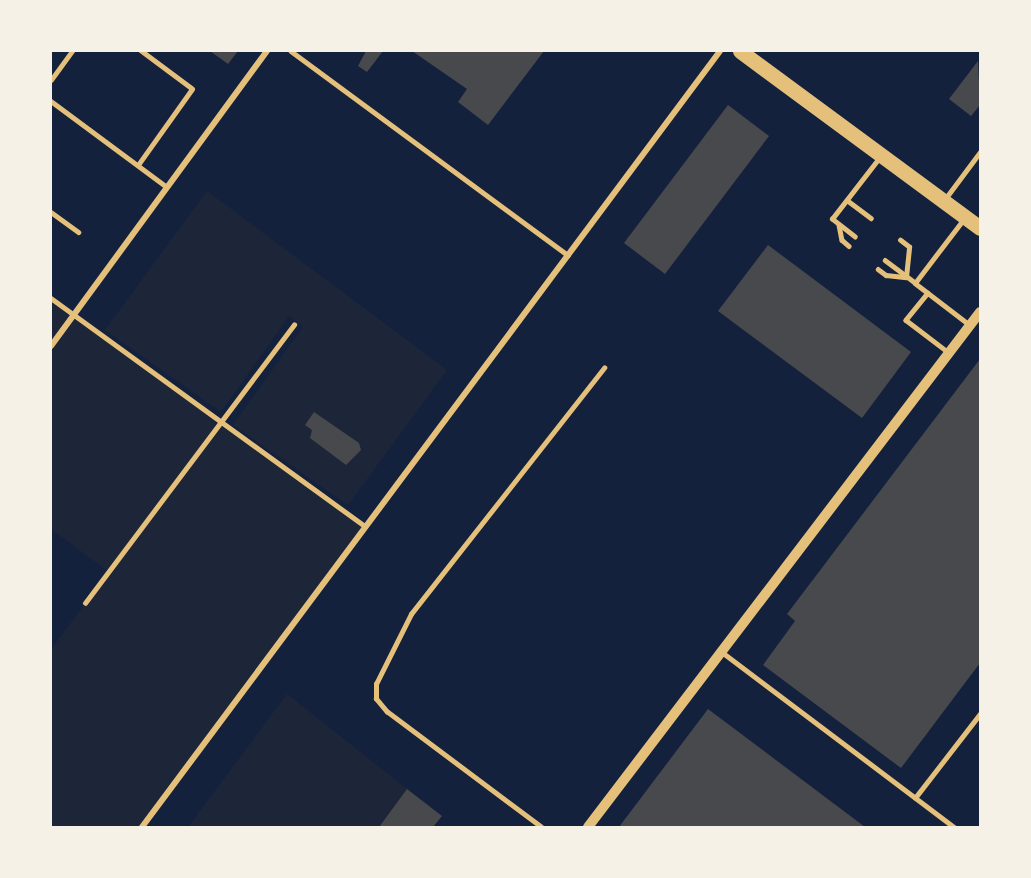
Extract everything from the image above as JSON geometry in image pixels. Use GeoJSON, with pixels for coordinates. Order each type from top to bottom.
{"type":"FeatureCollection","features":[{"type":"Feature","properties":{"kind":"main road"},"geometry":{"type":"LineString","coordinates":[[740,51],[980,228]]}},
{"type":"Feature","properties":{"kind":"street"},"geometry":{"type":"LineString","coordinates":[[51,346],[267,51]]}},
{"type":"Feature","properties":{"kind":"street"},"geometry":{"type":"LineString","coordinates":[[142,827],[720,51]]}},
{"type":"Feature","properties":{"kind":"street"},"geometry":{"type":"LineString","coordinates":[[588,827],[980,312]]}},
{"type":"Feature","properties":{"kind":"lane"},"geometry":{"type":"LineString","coordinates":[[51,80],[72,51]]}},
{"type":"Feature","properties":{"kind":"lane"},"geometry":{"type":"LineString","coordinates":[[138,165],[192,89],[141,51]]}},
{"type":"Feature","properties":{"kind":"lane"},"geometry":{"type":"LineString","coordinates":[[291,51],[568,255]]}},
{"type":"Feature","properties":{"kind":"lane"},"geometry":{"type":"LineString","coordinates":[[51,101],[167,187]]}},
{"type":"Feature","properties":{"kind":"lane"},"geometry":{"type":"LineString","coordinates":[[944,201],[980,152]]}},
{"type":"Feature","properties":{"kind":"lane"},"geometry":{"type":"LineString","coordinates":[[855,237],[832,219],[881,155]]}},
{"type":"Feature","properties":{"kind":"lane"},"geometry":{"type":"LineString","coordinates":[[847,200],[871,218]]}},
{"type":"Feature","properties":{"kind":"lane"},"geometry":{"type":"LineString","coordinates":[[51,212],[79,232]]}},
{"type":"Feature","properties":{"kind":"lane"},"geometry":{"type":"LineString","coordinates":[[915,283],[965,217]]}},
{"type":"Feature","properties":{"kind":"lane"},"geometry":{"type":"LineString","coordinates":[[838,224],[842,240],[849,246]]}},
{"type":"Feature","properties":{"kind":"lane"},"geometry":{"type":"LineString","coordinates":[[900,240],[909,247],[906,277]]}},
{"type":"Feature","properties":{"kind":"lane"},"geometry":{"type":"LineString","coordinates":[[885,260],[970,325]]}},
{"type":"Feature","properties":{"kind":"lane"},"geometry":{"type":"LineString","coordinates":[[878,269],[886,275],[906,277]]}},
{"type":"Feature","properties":{"kind":"lane"},"geometry":{"type":"LineString","coordinates":[[928,293],[906,320],[950,352]]}},
{"type":"Feature","properties":{"kind":"lane"},"geometry":{"type":"LineString","coordinates":[[51,298],[364,526]]}},
{"type":"Feature","properties":{"kind":"lane"},"geometry":{"type":"LineString","coordinates":[[85,603],[294,325]]}},
{"type":"Feature","properties":{"kind":"lane"},"geometry":{"type":"LineString","coordinates":[[541,827],[387,712],[376,699],[376,684],[411,614],[604,368]]}},
{"type":"Feature","properties":{"kind":"lane"},"geometry":{"type":"LineString","coordinates":[[722,652],[954,827]]}},
{"type":"Feature","properties":{"kind":"lane"},"geometry":{"type":"LineString","coordinates":[[915,798],[980,714]]}},
{"type":"Feature","properties":{"kind":"shaded area"},"geometry":{"type":"Polygon","coordinates":[[[207,191],[447,370],[348,505],[233,425],[303,327],[289,316],[221,412],[105,330],[207,191]]]}},
{"type":"Feature","properties":{"kind":"shaded area"},"geometry":{"type":"Polygon","coordinates":[[[51,298],[365,526],[142,827],[51,827],[51,649],[109,572],[51,529],[51,298]]]}},
{"type":"Feature","properties":{"kind":"shaded area"},"geometry":{"type":"Polygon","coordinates":[[[287,694],[407,789],[379,827],[188,827],[287,694]]]}},
{"type":"Feature","properties":{"kind":"building"},"geometry":{"type":"Polygon","coordinates":[[[210,51],[238,51],[228,64],[210,51]]]}},
{"type":"Feature","properties":{"kind":"building"},"geometry":{"type":"Polygon","coordinates":[[[366,51],[383,51],[367,72],[358,66],[366,51]]]}},
{"type":"Feature","properties":{"kind":"building"},"geometry":{"type":"Polygon","coordinates":[[[412,51],[544,51],[488,125],[458,102],[467,89],[412,51]]]}},
{"type":"Feature","properties":{"kind":"building"},"geometry":{"type":"Polygon","coordinates":[[[978,61],[980,105],[971,116],[949,99],[978,61]]]}},
{"type":"Feature","properties":{"kind":"building"},"geometry":{"type":"Polygon","coordinates":[[[728,105],[769,136],[665,274],[624,243],[728,105]]]}},
{"type":"Feature","properties":{"kind":"building"},"geometry":{"type":"Polygon","coordinates":[[[768,245],[911,352],[862,418],[718,311],[768,245]]]}},
{"type":"Feature","properties":{"kind":"building"},"geometry":{"type":"Polygon","coordinates":[[[980,359],[980,663],[901,768],[763,665],[795,621],[787,614],[980,359]]]}},
{"type":"Feature","properties":{"kind":"building"},"geometry":{"type":"Polygon","coordinates":[[[314,412],[359,443],[361,450],[346,465],[310,438],[312,430],[305,425],[314,412]]]}},
{"type":"Feature","properties":{"kind":"building"},"geometry":{"type":"Polygon","coordinates":[[[708,709],[865,827],[619,827],[708,709]]]}},
{"type":"Feature","properties":{"kind":"building"},"geometry":{"type":"Polygon","coordinates":[[[407,789],[442,816],[433,827],[379,827],[407,789]]]}}]}
